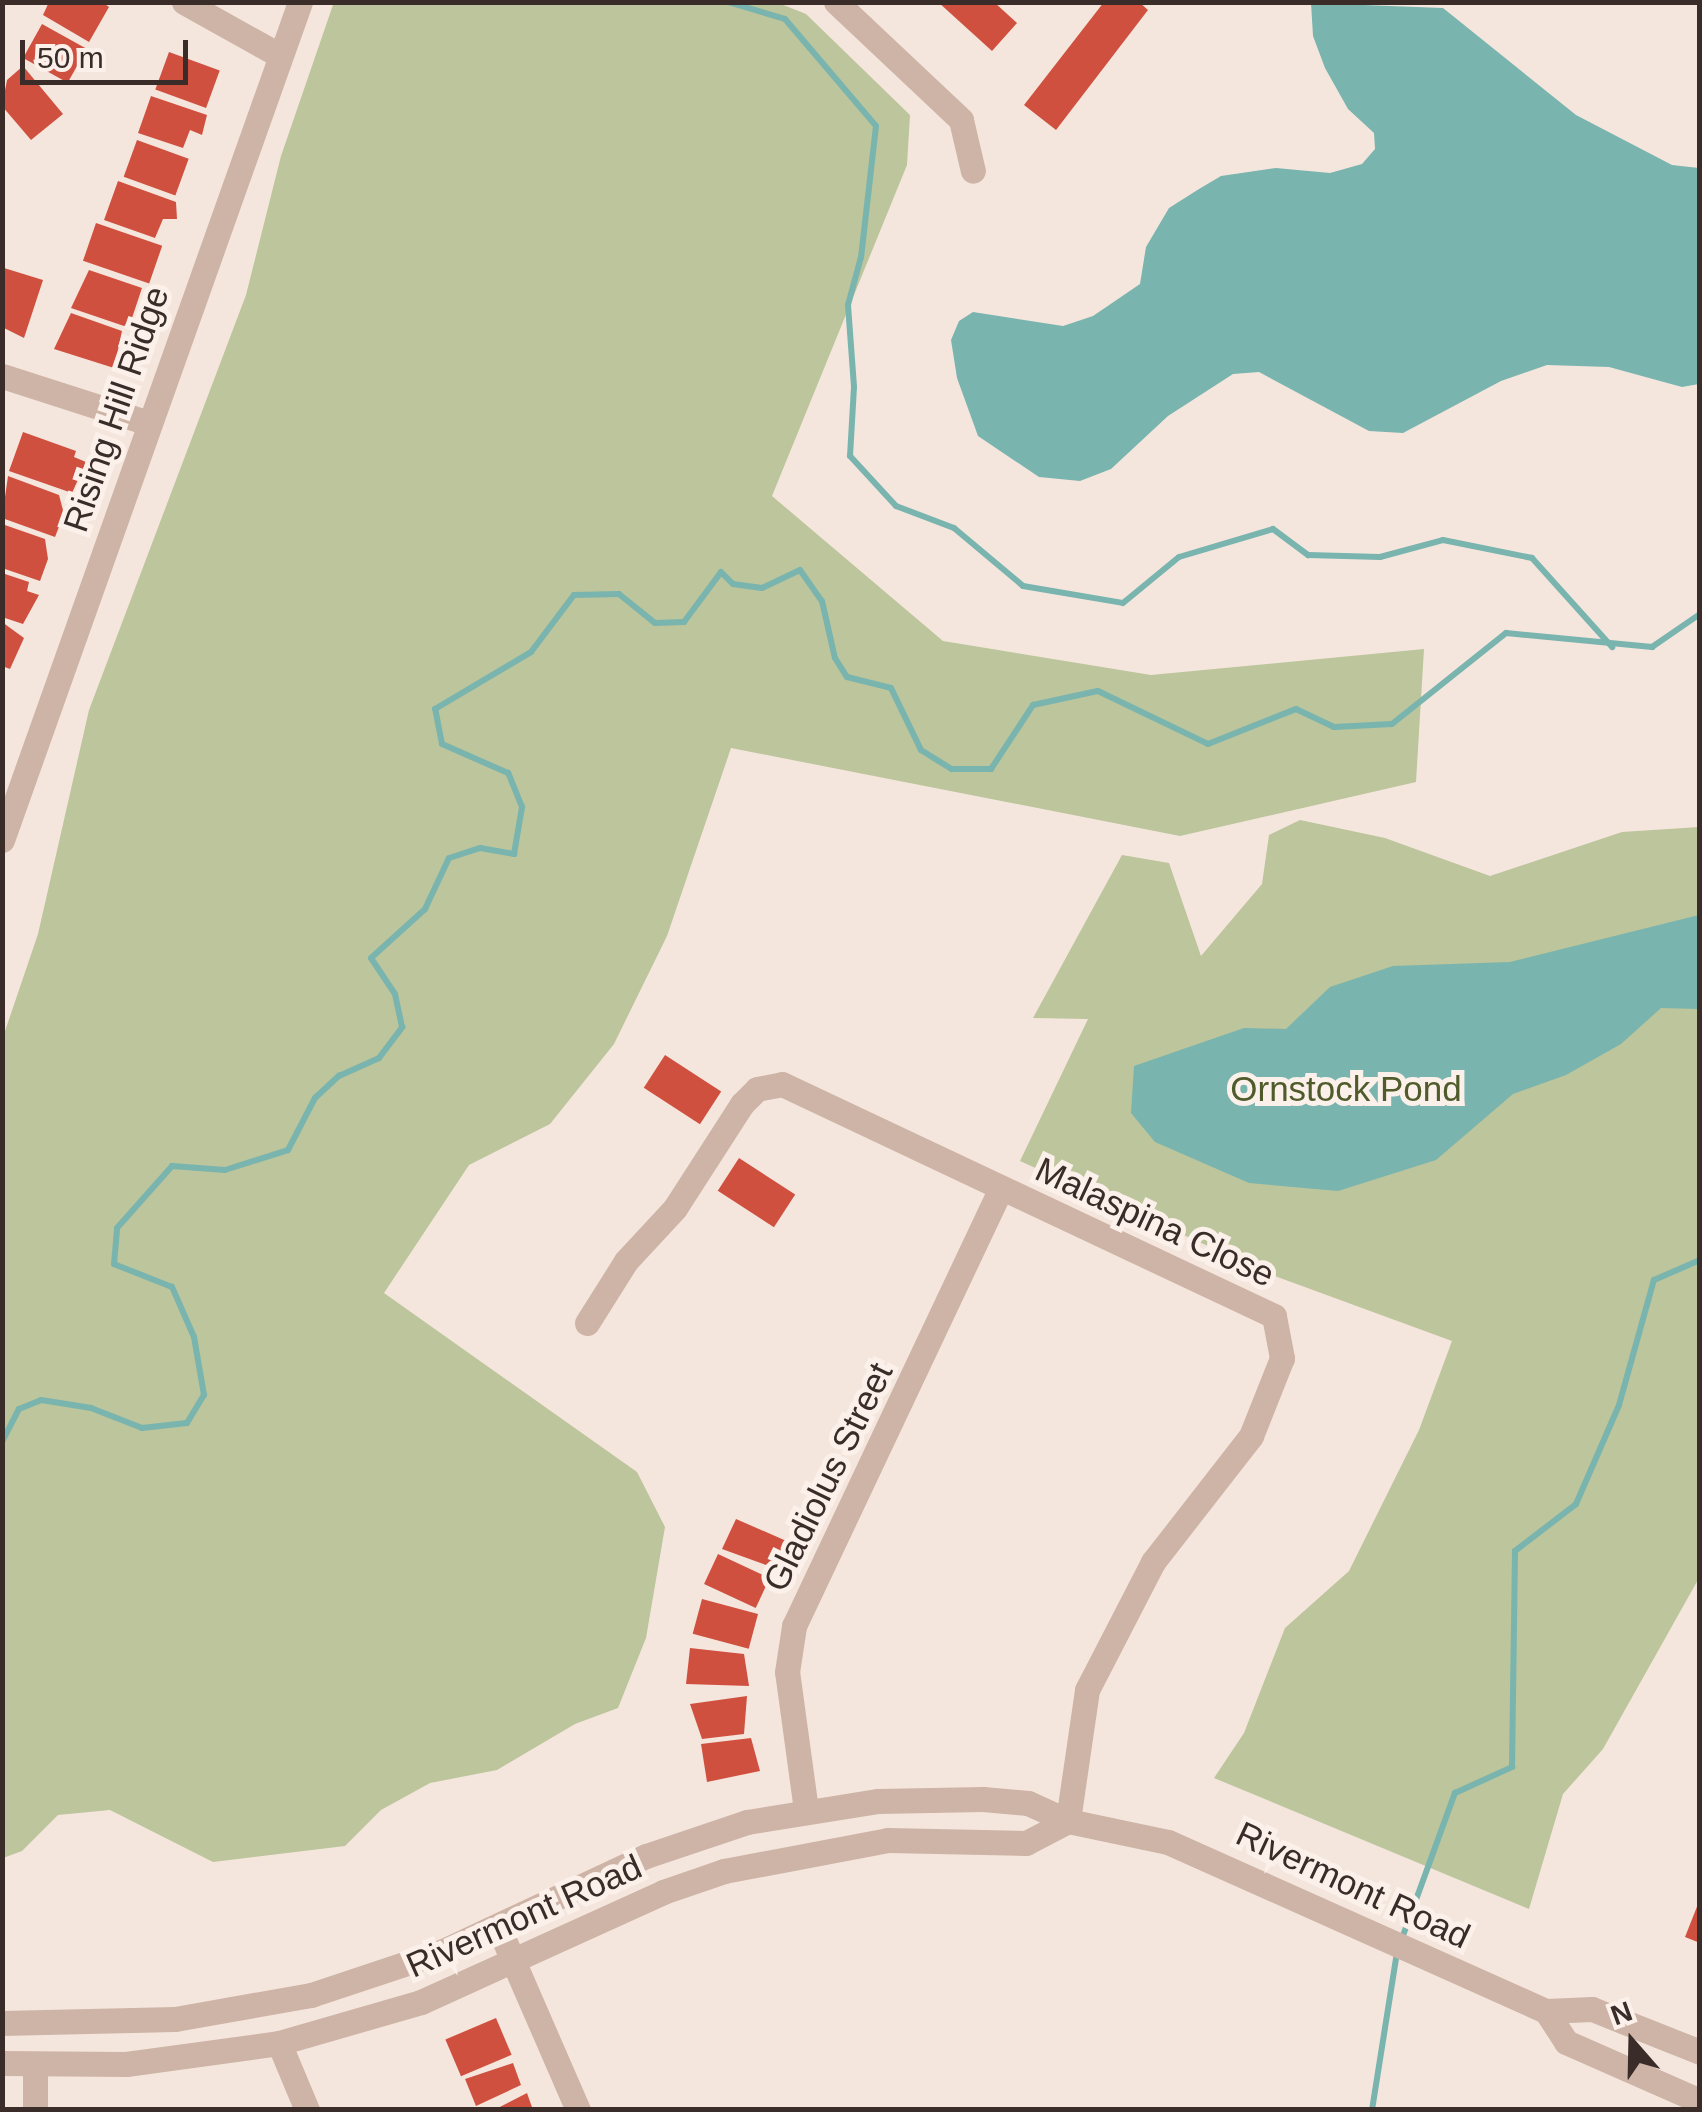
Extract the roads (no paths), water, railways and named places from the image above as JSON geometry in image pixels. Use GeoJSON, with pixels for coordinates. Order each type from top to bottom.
{"type":"FeatureCollection","features":[{"type":"Feature","properties":{"kind":"street"},"geometry":{"type":"LineString","coordinates":[[184,2],[277,54]]}},
{"type":"Feature","properties":{"kind":"street","name":"Rising Hill Ridge"},"geometry":{"type":"LineString","coordinates":[[2,840],[277,54],[300,2]]}},
{"type":"Feature","properties":{"kind":"street"},"geometry":{"type":"LineString","coordinates":[[836,2],[961,120],[972,171]]}},
{"type":"Feature","properties":{"kind":"street"},"geometry":{"type":"LineString","coordinates":[[2,376],[148,423]]}},
{"type":"Feature","properties":{"kind":"street","name":"Malaspina Close"},"geometry":{"type":"LineString","coordinates":[[587,1322],[626,1261],[675,1208],[742,1104],[768,1085],[793,1088],[1002,1189],[1256,1304],[1274,1316],[1283,1336],[1278,1370],[1251,1436],[1153,1562],[1091,1680],[1068,1821]]}},
{"type":"Feature","properties":{"kind":"street","name":"Gladiolus Street"},"geometry":{"type":"LineString","coordinates":[[806,1810],[787,1672],[794,1626],[1002,1189]]}},
{"type":"Feature","properties":{"kind":"street","name":"Rivermont Road"},"geometry":{"type":"LineString","coordinates":[[2,2023],[110,2024],[244,2010],[380,1974],[498,1926],[646,1856],[806,1810],[982,1799],[1028,1803],[1068,1821],[1168,1842],[1546,2012],[1592,2009],[1700,2052]]}},
{"type":"Feature","properties":{"kind":"street","name":"Rivermont Road"},"geometry":{"type":"LineString","coordinates":[[2,2064],[173,2060],[278,2043],[388,2014],[514,1963],[662,1892],[762,1860],[888,1840],[1026,1842],[1068,1821]]}},
{"type":"Feature","properties":{"kind":"street"},"geometry":{"type":"LineString","coordinates":[[498,1926],[578,2110]]}},
{"type":"Feature","properties":{"kind":"street","name":"Rivermont Road"},"geometry":{"type":"LineString","coordinates":[[1546,2012],[1566,2042],[1700,2101]]}},
{"type":"Feature","properties":{"kind":"street"},"geometry":{"type":"LineString","coordinates":[[278,2043],[307,2110]]}},
{"type":"Feature","properties":{"kind":"street"},"geometry":{"type":"LineString","coordinates":[[35,2110],[36,2066]]}},
{"type":"Feature","properties":{"kind":"water"},"geometry":{"type":"Polygon","coordinates":[[[1311,3],[1443,8],[1576,115],[1672,165],[1699,168],[1699,384],[1682,387],[1609,367],[1547,365],[1501,381],[1403,433],[1369,431],[1259,372],[1233,374],[1168,416],[1111,469],[1080,481],[1039,477],[978,436],[957,378],[951,340],[959,321],[973,312],[1063,326],[1093,316],[1140,284],[1146,247],[1169,208],[1221,176],[1276,168],[1330,173],[1362,164],[1375,149],[1374,133],[1348,109],[1325,68],[1313,36],[1311,3]]]}},
{"type":"Feature","properties":{"kind":"water"},"geometry":{"type":"Polygon","coordinates":[[[1699,915],[1699,1009],[1661,1008],[1621,1044],[1566,1075],[1513,1094],[1436,1160],[1338,1191],[1249,1183],[1155,1142],[1131,1113],[1134,1066],[1244,1028],[1286,1029],[1330,987],[1393,966],[1510,962],[1699,915]]]}},
{"type":"Feature","properties":{"kind":"waterway"},"geometry":{"type":"LineString","coordinates":[[728,2],[785,19],[876,126],[861,257],[848,305],[854,387],[850,456],[896,506],[954,528],[1023,586],[1123,603],[1179,557],[1273,529],[1308,555],[1380,557],[1443,540],[1532,558],[1612,647]]}},
{"type":"Feature","properties":{"kind":"waterway"},"geometry":{"type":"LineString","coordinates":[[2,1442],[19,1409],[41,1400],[91,1408],[142,1428],[187,1423],[204,1395],[194,1337],[172,1287],[114,1264],[117,1228],[172,1166],[225,1170],[288,1150],[315,1098],[339,1076],[379,1058],[402,1027],[395,994],[371,958],[425,909],[449,858],[480,848],[514,854],[522,807],[508,773],[442,744],[435,709],[531,652],[574,595],[619,594],[655,623],[684,622],[721,572],[733,584],[762,588],[800,570],[822,601],[835,658],[847,677],[891,688],[921,750],[952,769],[991,769],[1033,705],[1098,691],[1208,744],[1296,709],[1334,727],[1392,724],[1506,633],[1652,647],[1700,614]]}},
{"type":"Feature","properties":{"kind":"waterway"},"geometry":{"type":"LineString","coordinates":[[1401,1941],[1455,1793],[1512,1767],[1515,1551],[1576,1504],[1619,1405],[1654,1280],[1700,1260]]}},
{"type":"Feature","properties":{"kind":"waterway"},"geometry":{"type":"LineString","coordinates":[[1372,2110],[1397,1953]]}},
{"type":"Feature","properties":{"kind":"park label","name":"Ornstock Pond"},"geometry":{"type":"Point","coordinates":[1346,1089]}}]}
